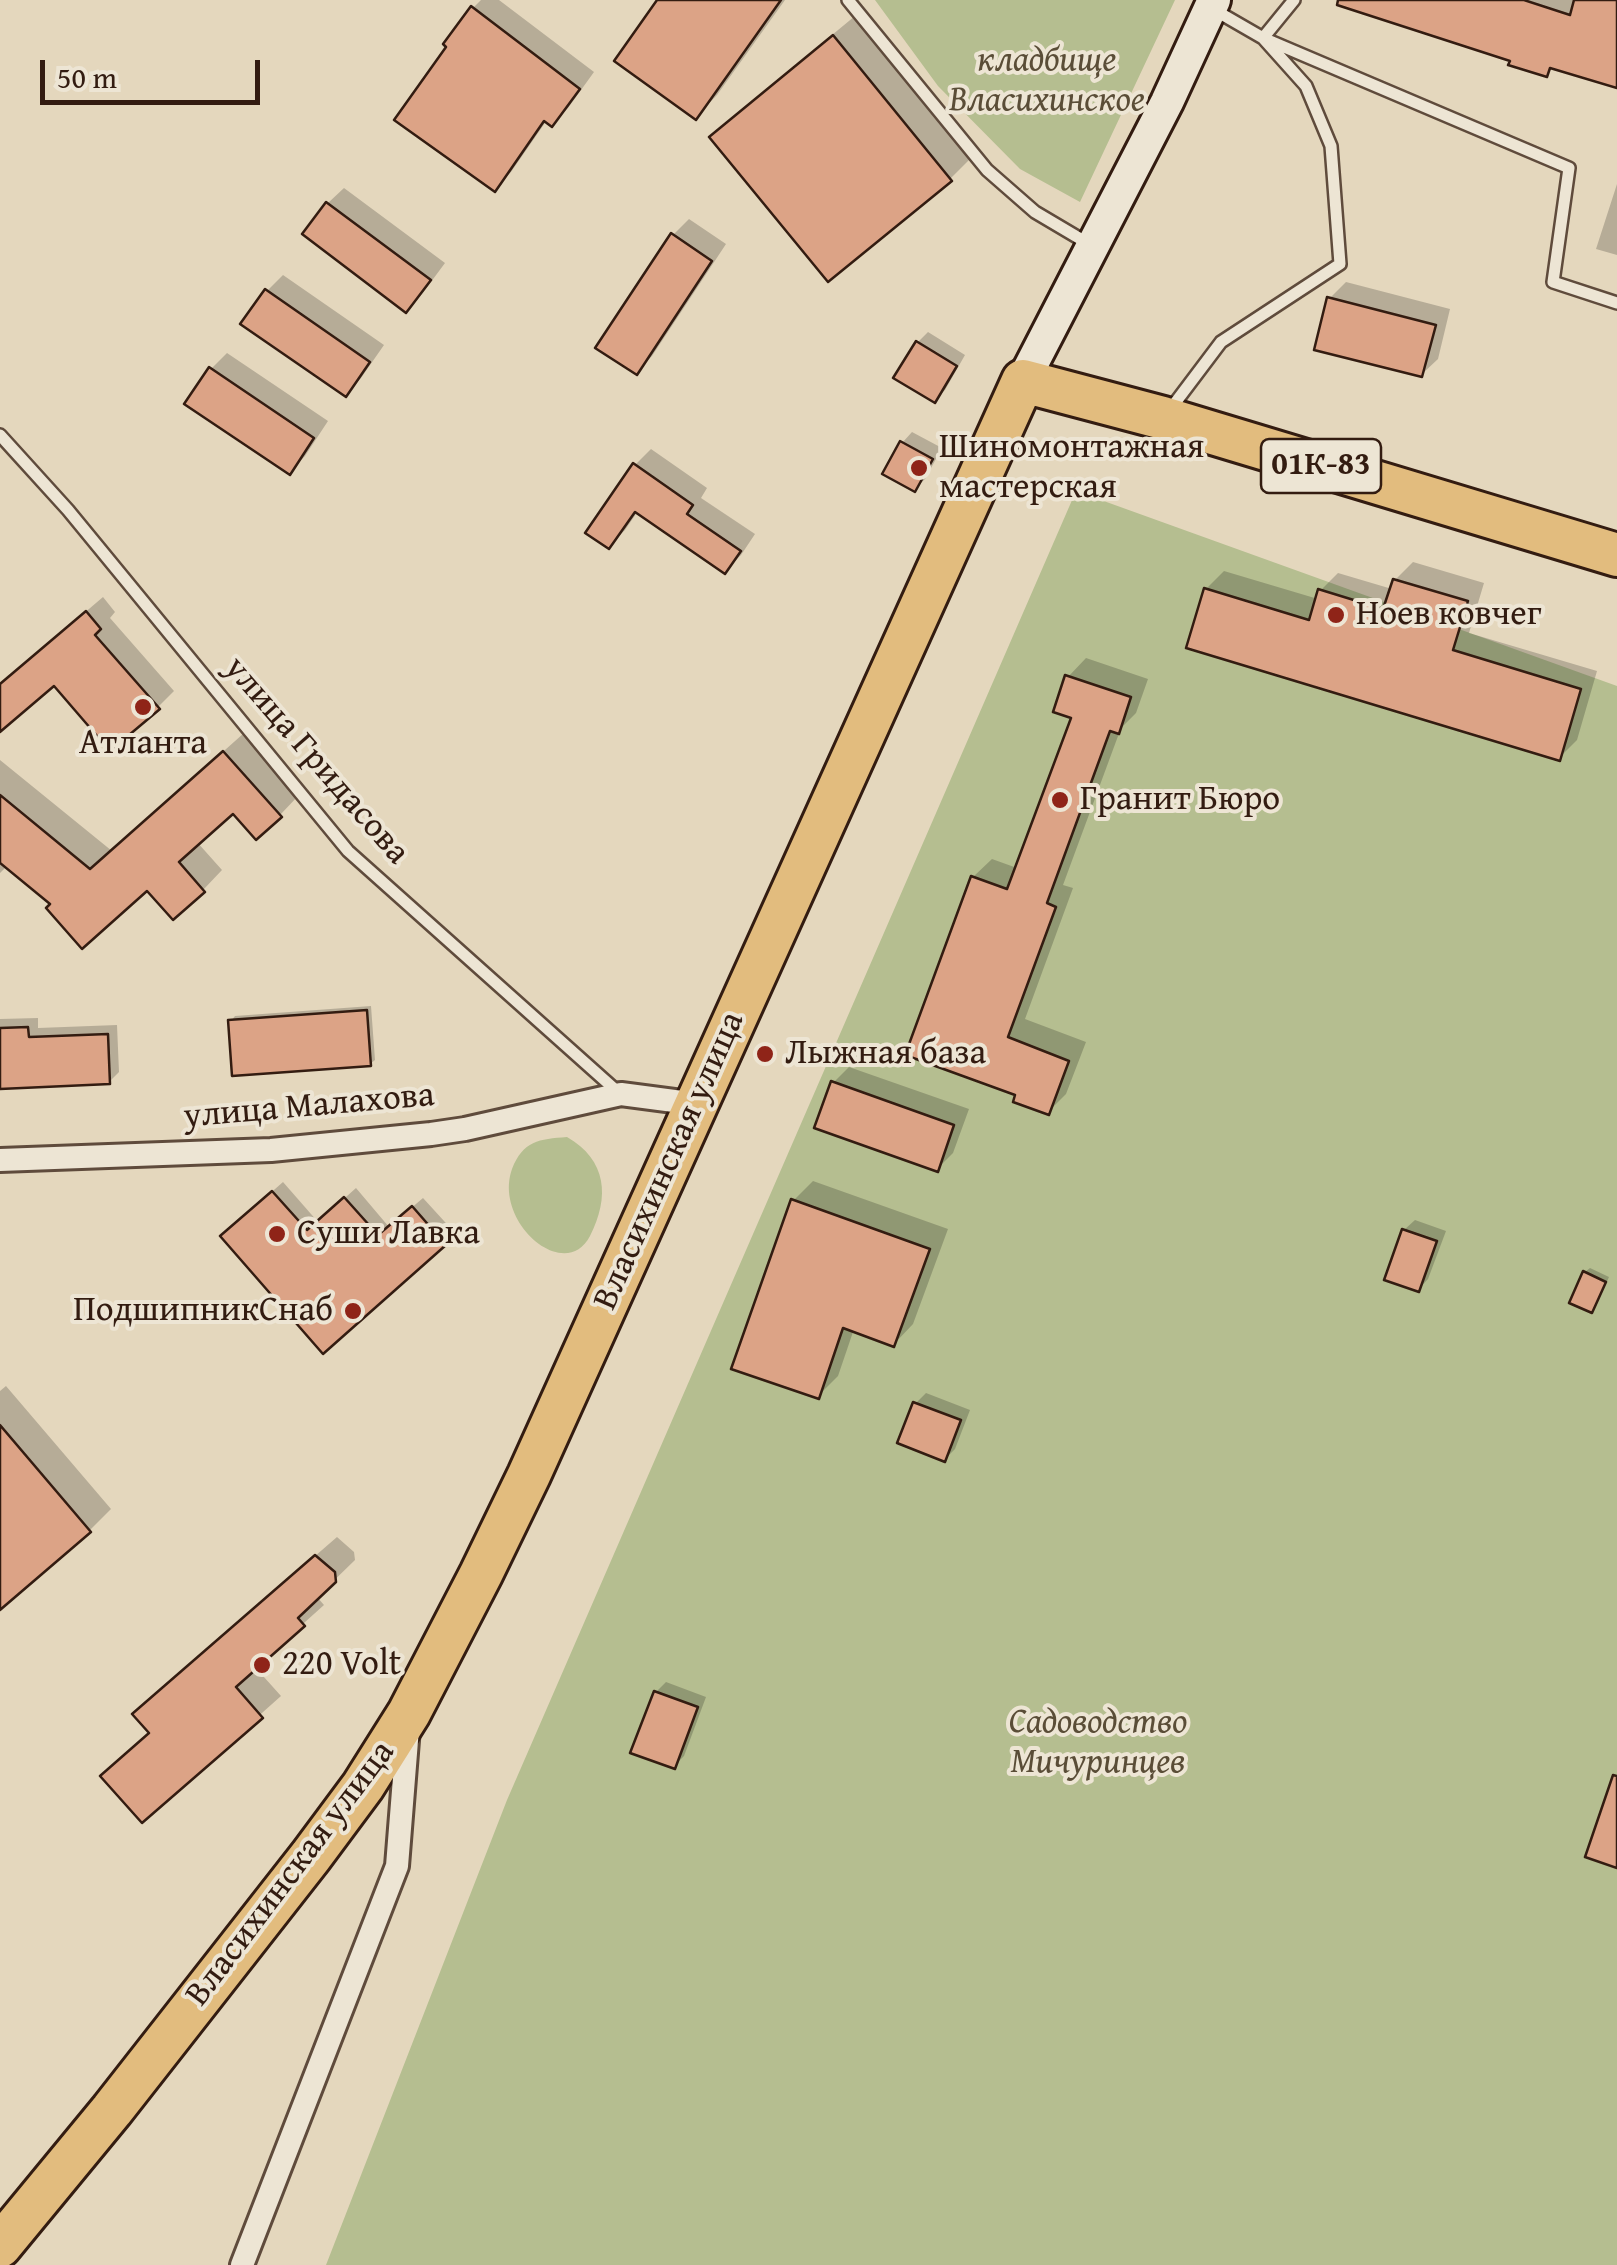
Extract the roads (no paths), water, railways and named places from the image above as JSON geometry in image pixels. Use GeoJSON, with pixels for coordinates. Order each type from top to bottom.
{"type":"FeatureCollection","features":[{"type":"Feature","properties":{"kind":"highway","name":"01К-83"},"geometry":{"type":"LineString","coordinates":[[1023,381],[1164,418],[1617,555]]}},
{"type":"Feature","properties":{"kind":"highway","name":"Власихинская улица"},"geometry":{"type":"LineString","coordinates":[[0,2246],[312,1856],[409,1713],[529,1475],[1023,381]]}},
{"type":"Feature","properties":{"kind":"street","name":"Власихинская улица"},"geometry":{"type":"LineString","coordinates":[[1023,381],[1167,102],[1212,4]]}},
{"type":"Feature","properties":{"kind":"street"},"geometry":{"type":"LineString","coordinates":[[620,1094],[697,1104]]}},
{"type":"Feature","properties":{"kind":"street","name":"улица Малахова"},"geometry":{"type":"LineString","coordinates":[[0,1160],[272,1150],[431,1134],[620,1094]]}},
{"type":"Feature","properties":{"kind":"street"},"geometry":{"type":"LineString","coordinates":[[242,2265],[397,1866],[409,1713]]}},
{"type":"Feature","properties":{"kind":"lane"},"geometry":{"type":"LineString","coordinates":[[848,0],[987,170],[1035,212],[1093,246]]}},
{"type":"Feature","properties":{"kind":"lane"},"geometry":{"type":"LineString","coordinates":[[1264,38],[1294,0]]}},
{"type":"Feature","properties":{"kind":"lane"},"geometry":{"type":"LineString","coordinates":[[1212,4],[1264,38],[1569,168],[1553,282],[1617,303]]}},
{"type":"Feature","properties":{"kind":"lane"},"geometry":{"type":"LineString","coordinates":[[1164,418],[1221,342],[1340,264],[1331,146],[1306,86],[1264,38]]}},
{"type":"Feature","properties":{"kind":"lane","name":"улица Гридасова"},"geometry":{"type":"LineString","coordinates":[[0,435],[68,510],[348,851],[620,1094]]}},
{"type":"Feature","properties":{"kind":"place","name":"Шиномонтажная мастерская"},"geometry":{"type":"Point","coordinates":[919,468]}},
{"type":"Feature","properties":{"kind":"place","name":"Ноев ковчег"},"geometry":{"type":"Point","coordinates":[1336,615]}},
{"type":"Feature","properties":{"kind":"place","name":"Атланта"},"geometry":{"type":"Point","coordinates":[143,707]}},
{"type":"Feature","properties":{"kind":"place","name":"Гранит Бюро"},"geometry":{"type":"Point","coordinates":[1060,800]}},
{"type":"Feature","properties":{"kind":"place","name":"Лыжная база"},"geometry":{"type":"Point","coordinates":[765,1054]}},
{"type":"Feature","properties":{"kind":"place","name":"Суши Лавка"},"geometry":{"type":"Point","coordinates":[277,1234]}},
{"type":"Feature","properties":{"kind":"place","name":"ПодшипникСнаб"},"geometry":{"type":"Point","coordinates":[353,1311]}},
{"type":"Feature","properties":{"kind":"place","name":"220 Volt"},"geometry":{"type":"Point","coordinates":[262,1665]}},
{"type":"Feature","properties":{"kind":"park label","name":"кладбище Власихинское"},"geometry":{"type":"Point","coordinates":[1047,81]}},
{"type":"Feature","properties":{"kind":"park label","name":"Садоводство Мичуринцев"},"geometry":{"type":"Point","coordinates":[1098,1743]}}]}
